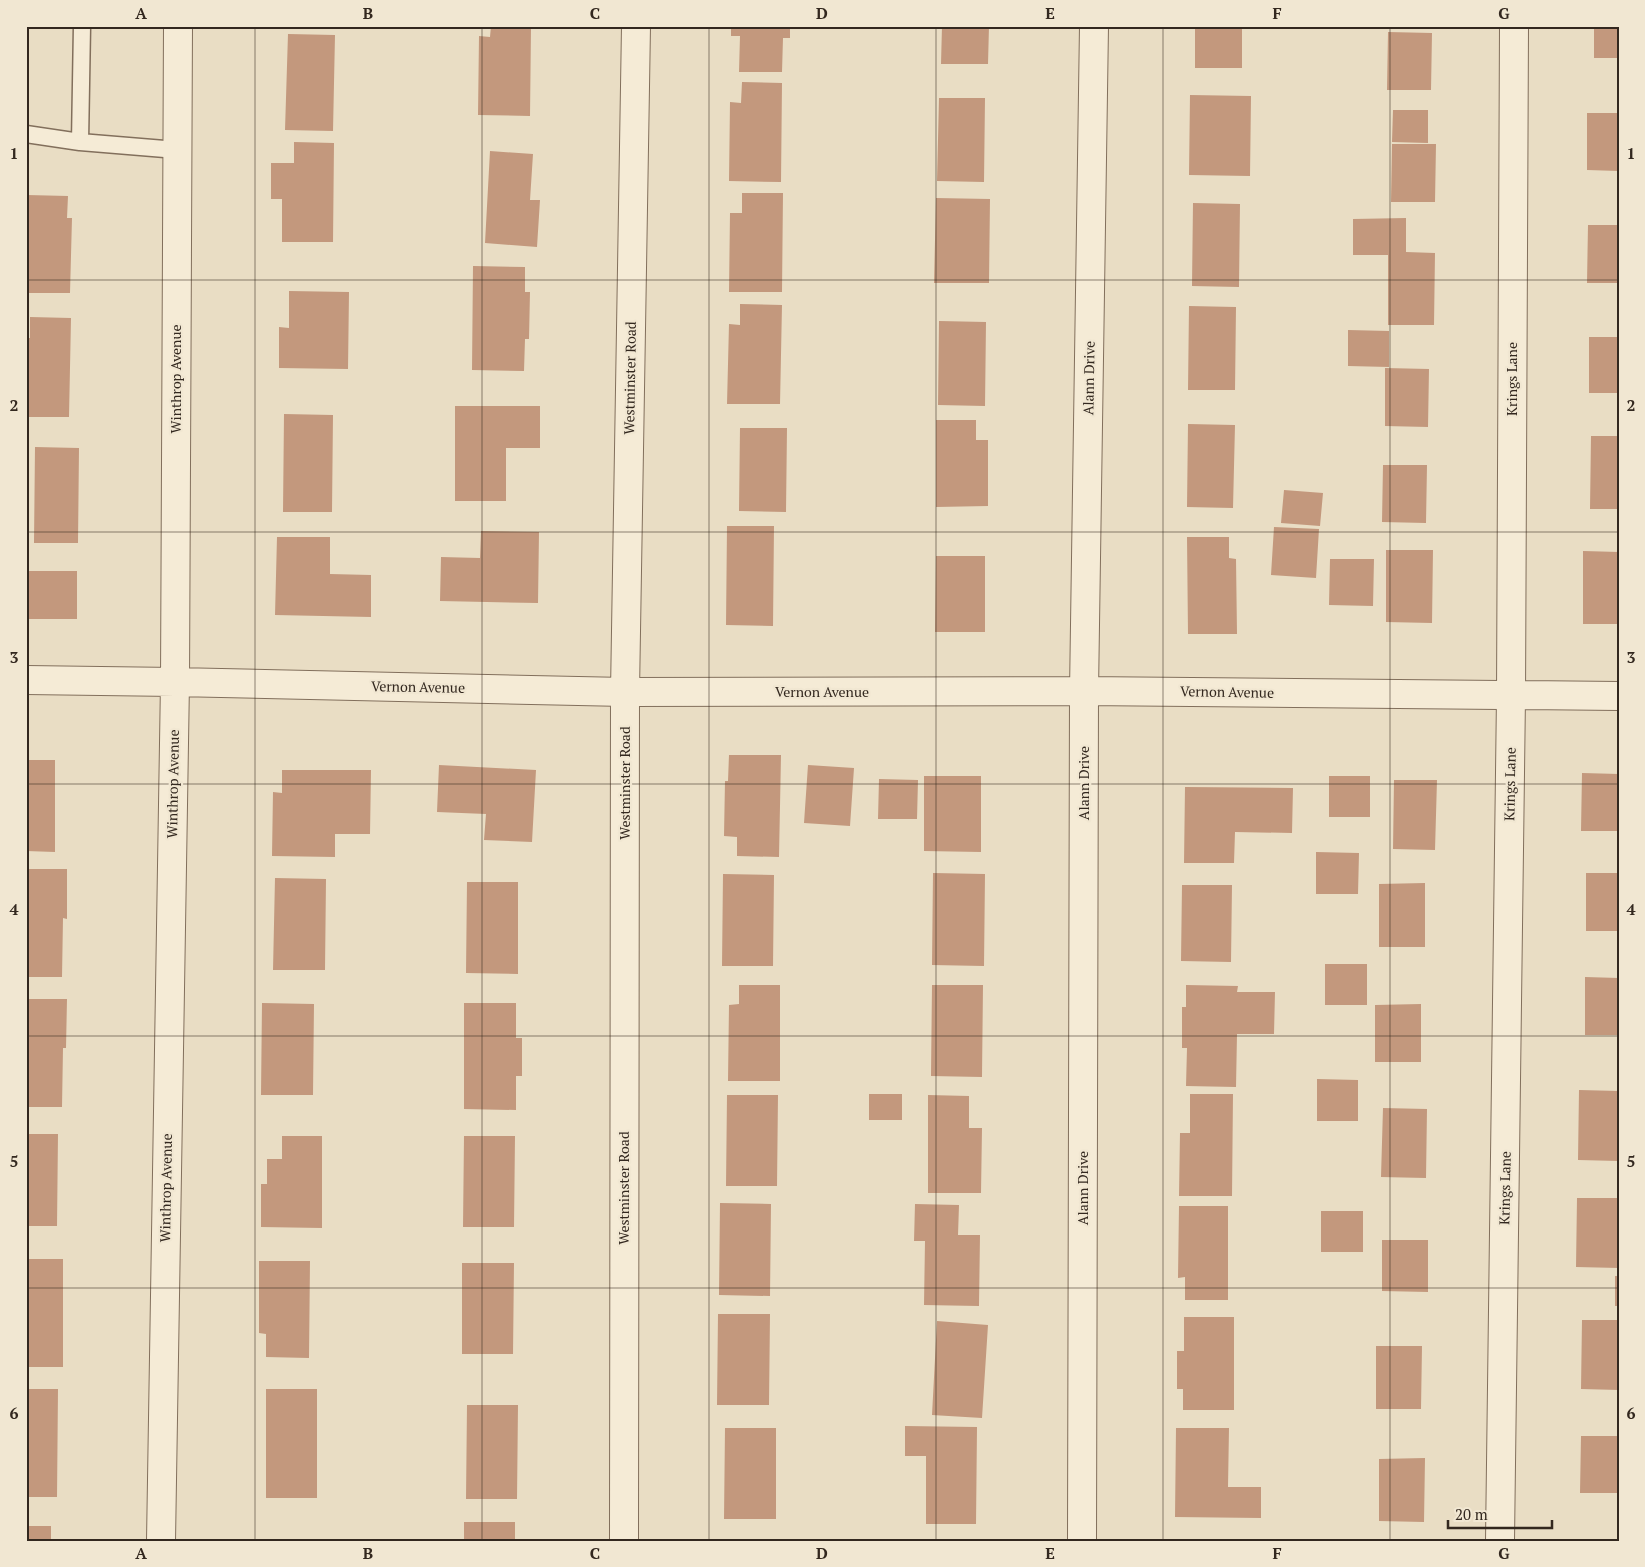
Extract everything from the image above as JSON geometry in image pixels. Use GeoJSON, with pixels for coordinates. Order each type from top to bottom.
{"type":"FeatureCollection","features":[{"type":"Feature","properties":{"kind":"street","name":"Winthrop Avenue"},"geometry":{"type":"LineString","coordinates":[[161,1541],[175,682],[178,26]]}},
{"type":"Feature","properties":{"kind":"street","name":"Westminster Road"},"geometry":{"type":"LineString","coordinates":[[624,1541],[625,692],[636,26]]}},
{"type":"Feature","properties":{"kind":"street","name":"Alann Drive"},"geometry":{"type":"LineString","coordinates":[[1082,1541],[1084,691],[1094,26]]}},
{"type":"Feature","properties":{"kind":"street","name":"Krings Lane"},"geometry":{"type":"LineString","coordinates":[[1500,1541],[1511,696],[1514,26]]}},
{"type":"Feature","properties":{"kind":"street","name":"Vernon Avenue"},"geometry":{"type":"LineString","coordinates":[[26,680],[625,692],[1084,691],[1619,696]]}},
{"type":"Feature","properties":{"kind":"lane"},"geometry":{"type":"LineString","coordinates":[[80,142],[82,26]]}},
{"type":"Feature","properties":{"kind":"lane"},"geometry":{"type":"LineString","coordinates":[[26,134],[80,142],[177,150]]}},
{"type":"Feature","properties":{"kind":"building"},"geometry":{"type":"Polygon","coordinates":[[[491,26],[531,26],[530,116],[478,115],[479,36],[490,37],[491,26]]]}},
{"type":"Feature","properties":{"kind":"building"},"geometry":{"type":"Polygon","coordinates":[[[731,26],[790,26],[790,38],[783,38],[782,72],[739,72],[740,36],[731,36],[731,26]]]}},
{"type":"Feature","properties":{"kind":"building"},"geometry":{"type":"Polygon","coordinates":[[[942,26],[989,26],[988,64],[941,64],[942,26]]]}},
{"type":"Feature","properties":{"kind":"building"},"geometry":{"type":"Polygon","coordinates":[[[1195,26],[1242,26],[1242,68],[1195,68],[1195,26]]]}},
{"type":"Feature","properties":{"kind":"building"},"geometry":{"type":"Polygon","coordinates":[[[1594,26],[1619,26],[1619,58],[1594,58],[1594,26]]]}},
{"type":"Feature","properties":{"kind":"building"},"geometry":{"type":"Polygon","coordinates":[[[1388,32],[1432,33],[1431,90],[1387,90],[1388,32]]]}},
{"type":"Feature","properties":{"kind":"building"},"geometry":{"type":"Polygon","coordinates":[[[288,34],[335,35],[333,131],[285,130],[288,34]]]}},
{"type":"Feature","properties":{"kind":"building"},"geometry":{"type":"Polygon","coordinates":[[[742,82],[782,83],[781,182],[729,181],[730,102],[741,103],[742,82]]]}},
{"type":"Feature","properties":{"kind":"building"},"geometry":{"type":"Polygon","coordinates":[[[1190,95],[1251,96],[1250,176],[1189,175],[1190,95]]]}},
{"type":"Feature","properties":{"kind":"building"},"geometry":{"type":"Polygon","coordinates":[[[939,98],[985,98],[984,182],[937,181],[939,98]]]}},
{"type":"Feature","properties":{"kind":"building"},"geometry":{"type":"Polygon","coordinates":[[[1393,110],[1428,110],[1428,143],[1392,142],[1393,110]]]}},
{"type":"Feature","properties":{"kind":"building"},"geometry":{"type":"Polygon","coordinates":[[[1587,113],[1619,113],[1619,171],[1587,170],[1587,113]]]}},
{"type":"Feature","properties":{"kind":"building"},"geometry":{"type":"Polygon","coordinates":[[[294,142],[334,143],[333,242],[282,242],[282,199],[271,199],[271,163],[294,163],[294,142]]]}},
{"type":"Feature","properties":{"kind":"building"},"geometry":{"type":"Polygon","coordinates":[[[1392,144],[1436,144],[1435,202],[1391,202],[1392,144]]]}},
{"type":"Feature","properties":{"kind":"building"},"geometry":{"type":"Polygon","coordinates":[[[490,151],[533,154],[530,200],[540,200],[537,247],[485,243],[490,151]]]}},
{"type":"Feature","properties":{"kind":"building"},"geometry":{"type":"Polygon","coordinates":[[[742,193],[783,193],[782,292],[729,292],[730,213],[742,213],[742,193]]]}},
{"type":"Feature","properties":{"kind":"building"},"geometry":{"type":"Polygon","coordinates":[[[27,195],[68,196],[67,218],[72,218],[70,293],[26,293],[27,195]]]}},
{"type":"Feature","properties":{"kind":"building"},"geometry":{"type":"Polygon","coordinates":[[[936,198],[990,199],[989,283],[934,283],[936,198]]]}},
{"type":"Feature","properties":{"kind":"building"},"geometry":{"type":"Polygon","coordinates":[[[1193,203],[1240,204],[1239,287],[1192,286],[1193,203]]]}},
{"type":"Feature","properties":{"kind":"building"},"geometry":{"type":"Polygon","coordinates":[[[1406,218],[1406,252],[1435,253],[1434,325],[1388,325],[1388,255],[1353,255],[1353,219],[1406,218]]]}},
{"type":"Feature","properties":{"kind":"building"},"geometry":{"type":"Polygon","coordinates":[[[1588,225],[1619,225],[1619,283],[1587,283],[1588,225]]]}},
{"type":"Feature","properties":{"kind":"building"},"geometry":{"type":"Polygon","coordinates":[[[473,266],[525,267],[525,292],[530,292],[529,339],[525,339],[524,371],[472,370],[473,266]]]}},
{"type":"Feature","properties":{"kind":"building"},"geometry":{"type":"Polygon","coordinates":[[[289,291],[349,292],[348,369],[279,368],[279,327],[289,328],[289,291]]]}},
{"type":"Feature","properties":{"kind":"building"},"geometry":{"type":"Polygon","coordinates":[[[740,304],[782,305],[780,404],[727,404],[729,324],[740,325],[740,304]]]}},
{"type":"Feature","properties":{"kind":"building"},"geometry":{"type":"Polygon","coordinates":[[[1189,306],[1236,307],[1235,390],[1188,390],[1189,306]]]}},
{"type":"Feature","properties":{"kind":"building"},"geometry":{"type":"Polygon","coordinates":[[[30,317],[71,318],[69,417],[26,417],[26,338],[30,338],[30,317]]]}},
{"type":"Feature","properties":{"kind":"building"},"geometry":{"type":"Polygon","coordinates":[[[939,321],[986,322],[985,406],[938,405],[939,321]]]}},
{"type":"Feature","properties":{"kind":"building"},"geometry":{"type":"Polygon","coordinates":[[[1348,330],[1389,331],[1389,367],[1348,366],[1348,330]]]}},
{"type":"Feature","properties":{"kind":"building"},"geometry":{"type":"Polygon","coordinates":[[[1589,337],[1619,337],[1619,393],[1589,393],[1589,337]]]}},
{"type":"Feature","properties":{"kind":"building"},"geometry":{"type":"Polygon","coordinates":[[[1385,368],[1429,369],[1428,427],[1385,426],[1385,368]]]}},
{"type":"Feature","properties":{"kind":"building"},"geometry":{"type":"Polygon","coordinates":[[[455,406],[540,406],[540,448],[506,448],[506,501],[455,501],[455,406]]]}},
{"type":"Feature","properties":{"kind":"building"},"geometry":{"type":"Polygon","coordinates":[[[284,414],[333,415],[332,512],[283,512],[284,414]]]}},
{"type":"Feature","properties":{"kind":"building"},"geometry":{"type":"Polygon","coordinates":[[[936,420],[976,420],[976,440],[988,440],[988,506],[936,507],[936,420]]]}},
{"type":"Feature","properties":{"kind":"building"},"geometry":{"type":"Polygon","coordinates":[[[1188,424],[1235,425],[1233,508],[1187,507],[1188,424]]]}},
{"type":"Feature","properties":{"kind":"building"},"geometry":{"type":"Polygon","coordinates":[[[740,428],[787,428],[786,512],[739,511],[740,428]]]}},
{"type":"Feature","properties":{"kind":"building"},"geometry":{"type":"Polygon","coordinates":[[[1591,436],[1619,436],[1619,509],[1590,509],[1591,436]]]}},
{"type":"Feature","properties":{"kind":"building"},"geometry":{"type":"Polygon","coordinates":[[[35,447],[79,448],[78,543],[34,543],[35,447]]]}},
{"type":"Feature","properties":{"kind":"building"},"geometry":{"type":"Polygon","coordinates":[[[1383,465],[1427,465],[1426,523],[1382,522],[1383,465]]]}},
{"type":"Feature","properties":{"kind":"building"},"geometry":{"type":"Polygon","coordinates":[[[1284,490],[1323,493],[1320,526],[1281,523],[1284,490]]]}},
{"type":"Feature","properties":{"kind":"building"},"geometry":{"type":"Polygon","coordinates":[[[727,526],[774,526],[773,626],[726,625],[727,526]]]}},
{"type":"Feature","properties":{"kind":"building"},"geometry":{"type":"Polygon","coordinates":[[[1274,527],[1319,529],[1316,578],[1271,575],[1274,527]]]}},
{"type":"Feature","properties":{"kind":"building"},"geometry":{"type":"Polygon","coordinates":[[[481,531],[539,532],[538,603],[440,601],[441,557],[480,558],[481,531]]]}},
{"type":"Feature","properties":{"kind":"building"},"geometry":{"type":"Polygon","coordinates":[[[277,537],[330,537],[330,574],[371,575],[371,617],[275,615],[277,537]]]}},
{"type":"Feature","properties":{"kind":"building"},"geometry":{"type":"Polygon","coordinates":[[[1187,537],[1229,537],[1229,558],[1236,559],[1237,634],[1188,634],[1187,537]]]}},
{"type":"Feature","properties":{"kind":"building"},"geometry":{"type":"Polygon","coordinates":[[[1386,550],[1433,550],[1432,623],[1386,622],[1386,550]]]}},
{"type":"Feature","properties":{"kind":"building"},"geometry":{"type":"Polygon","coordinates":[[[1583,551],[1619,552],[1619,624],[1583,624],[1583,551]]]}},
{"type":"Feature","properties":{"kind":"building"},"geometry":{"type":"Polygon","coordinates":[[[936,556],[985,556],[985,632],[935,632],[936,556]]]}},
{"type":"Feature","properties":{"kind":"building"},"geometry":{"type":"Polygon","coordinates":[[[1330,559],[1374,559],[1373,606],[1329,605],[1330,559]]]}},
{"type":"Feature","properties":{"kind":"building"},"geometry":{"type":"Polygon","coordinates":[[[26,571],[77,571],[77,619],[26,619],[26,571]]]}},
{"type":"Feature","properties":{"kind":"building"},"geometry":{"type":"Polygon","coordinates":[[[729,755],[781,755],[779,857],[737,856],[737,837],[724,836],[725,781],[728,781],[729,755]]]}},
{"type":"Feature","properties":{"kind":"building"},"geometry":{"type":"Polygon","coordinates":[[[26,760],[55,760],[55,852],[26,851],[26,760]]]}},
{"type":"Feature","properties":{"kind":"building"},"geometry":{"type":"Polygon","coordinates":[[[439,765],[536,770],[532,842],[484,840],[486,814],[437,812],[439,765]]]}},
{"type":"Feature","properties":{"kind":"building"},"geometry":{"type":"Polygon","coordinates":[[[808,765],[854,768],[850,826],[804,823],[808,765]]]}},
{"type":"Feature","properties":{"kind":"building"},"geometry":{"type":"Polygon","coordinates":[[[282,770],[371,770],[370,834],[335,834],[335,857],[272,856],[273,792],[282,793],[282,770]]]}},
{"type":"Feature","properties":{"kind":"building"},"geometry":{"type":"Polygon","coordinates":[[[1582,773],[1619,774],[1619,831],[1581,831],[1582,773]]]}},
{"type":"Feature","properties":{"kind":"building"},"geometry":{"type":"Polygon","coordinates":[[[924,776],[981,776],[981,852],[924,851],[924,776]]]}},
{"type":"Feature","properties":{"kind":"building"},"geometry":{"type":"Polygon","coordinates":[[[1329,776],[1370,776],[1370,817],[1329,817],[1329,776]]]}},
{"type":"Feature","properties":{"kind":"building"},"geometry":{"type":"Polygon","coordinates":[[[879,779],[918,780],[917,819],[878,819],[879,779]]]}},
{"type":"Feature","properties":{"kind":"building"},"geometry":{"type":"Polygon","coordinates":[[[1394,780],[1437,780],[1435,850],[1393,849],[1394,780]]]}},
{"type":"Feature","properties":{"kind":"building"},"geometry":{"type":"Polygon","coordinates":[[[1185,787],[1293,788],[1292,833],[1235,832],[1234,863],[1184,863],[1185,787]]]}},
{"type":"Feature","properties":{"kind":"building"},"geometry":{"type":"Polygon","coordinates":[[[1316,852],[1359,853],[1358,894],[1316,894],[1316,852]]]}},
{"type":"Feature","properties":{"kind":"building"},"geometry":{"type":"Polygon","coordinates":[[[26,869],[67,869],[67,919],[63,918],[62,977],[26,977],[26,869]]]}},
{"type":"Feature","properties":{"kind":"building"},"geometry":{"type":"Polygon","coordinates":[[[933,873],[985,874],[984,966],[932,965],[933,873]]]}},
{"type":"Feature","properties":{"kind":"building"},"geometry":{"type":"Polygon","coordinates":[[[1586,873],[1619,873],[1619,931],[1586,931],[1586,873]]]}},
{"type":"Feature","properties":{"kind":"building"},"geometry":{"type":"Polygon","coordinates":[[[723,874],[774,875],[773,966],[722,966],[723,874]]]}},
{"type":"Feature","properties":{"kind":"building"},"geometry":{"type":"Polygon","coordinates":[[[275,878],[326,879],[325,970],[273,970],[275,878]]]}},
{"type":"Feature","properties":{"kind":"building"},"geometry":{"type":"Polygon","coordinates":[[[467,882],[518,882],[518,974],[466,973],[467,882]]]}},
{"type":"Feature","properties":{"kind":"building"},"geometry":{"type":"Polygon","coordinates":[[[1425,883],[1425,947],[1379,947],[1379,884],[1425,883]]]}},
{"type":"Feature","properties":{"kind":"building"},"geometry":{"type":"Polygon","coordinates":[[[1182,885],[1232,885],[1231,962],[1181,961],[1182,885]]]}},
{"type":"Feature","properties":{"kind":"building"},"geometry":{"type":"Polygon","coordinates":[[[1325,964],[1367,964],[1367,1005],[1325,1005],[1325,964]]]}},
{"type":"Feature","properties":{"kind":"building"},"geometry":{"type":"Polygon","coordinates":[[[1585,977],[1619,978],[1619,1035],[1585,1035],[1585,977]]]}},
{"type":"Feature","properties":{"kind":"building"},"geometry":{"type":"Polygon","coordinates":[[[739,985],[780,985],[780,1081],[728,1081],[729,1005],[739,1004],[739,985]]]}},
{"type":"Feature","properties":{"kind":"building"},"geometry":{"type":"Polygon","coordinates":[[[932,985],[983,985],[982,1077],[931,1076],[932,985]]]}},
{"type":"Feature","properties":{"kind":"building"},"geometry":{"type":"Polygon","coordinates":[[[1186,985],[1238,986],[1237,992],[1275,992],[1274,1034],[1237,1034],[1236,1087],[1186,1086],[1187,1048],[1182,1048],[1182,1007],[1186,1007],[1186,985]]]}},
{"type":"Feature","properties":{"kind":"building"},"geometry":{"type":"Polygon","coordinates":[[[26,999],[67,999],[66,1048],[63,1048],[62,1107],[26,1107],[26,999]]]}},
{"type":"Feature","properties":{"kind":"building"},"geometry":{"type":"Polygon","coordinates":[[[262,1003],[314,1004],[313,1095],[261,1095],[262,1003]]]}},
{"type":"Feature","properties":{"kind":"building"},"geometry":{"type":"Polygon","coordinates":[[[464,1003],[516,1003],[516,1038],[522,1038],[522,1076],[516,1076],[516,1110],[464,1109],[464,1003]]]}},
{"type":"Feature","properties":{"kind":"building"},"geometry":{"type":"Polygon","coordinates":[[[1421,1004],[1421,1062],[1375,1062],[1375,1005],[1421,1004]]]}},
{"type":"Feature","properties":{"kind":"building"},"geometry":{"type":"Polygon","coordinates":[[[1317,1079],[1358,1080],[1358,1121],[1317,1121],[1317,1079]]]}},
{"type":"Feature","properties":{"kind":"building"},"geometry":{"type":"Polygon","coordinates":[[[1579,1090],[1619,1091],[1619,1161],[1578,1160],[1579,1090]]]}},
{"type":"Feature","properties":{"kind":"building"},"geometry":{"type":"Polygon","coordinates":[[[869,1094],[902,1094],[902,1120],[869,1120],[869,1094]]]}},
{"type":"Feature","properties":{"kind":"building"},"geometry":{"type":"Polygon","coordinates":[[[1190,1094],[1233,1094],[1232,1196],[1179,1196],[1180,1133],[1190,1133],[1190,1094]]]}},
{"type":"Feature","properties":{"kind":"building"},"geometry":{"type":"Polygon","coordinates":[[[727,1095],[778,1095],[777,1186],[726,1186],[727,1095]]]}},
{"type":"Feature","properties":{"kind":"building"},"geometry":{"type":"Polygon","coordinates":[[[928,1095],[969,1096],[969,1128],[982,1128],[981,1193],[928,1193],[928,1095]]]}},
{"type":"Feature","properties":{"kind":"building"},"geometry":{"type":"Polygon","coordinates":[[[1383,1108],[1427,1109],[1426,1178],[1381,1177],[1383,1108]]]}},
{"type":"Feature","properties":{"kind":"building"},"geometry":{"type":"Polygon","coordinates":[[[26,1134],[58,1134],[57,1226],[26,1226],[26,1134]]]}},
{"type":"Feature","properties":{"kind":"building"},"geometry":{"type":"Polygon","coordinates":[[[282,1136],[322,1136],[322,1228],[261,1227],[261,1184],[267,1184],[267,1159],[282,1159],[282,1136]]]}},
{"type":"Feature","properties":{"kind":"building"},"geometry":{"type":"Polygon","coordinates":[[[464,1136],[515,1136],[514,1227],[463,1227],[464,1136]]]}},
{"type":"Feature","properties":{"kind":"building"},"geometry":{"type":"Polygon","coordinates":[[[1577,1198],[1619,1198],[1619,1268],[1576,1267],[1577,1198]]]}},
{"type":"Feature","properties":{"kind":"building"},"geometry":{"type":"Polygon","coordinates":[[[720,1203],[771,1204],[770,1296],[719,1295],[720,1203]]]}},
{"type":"Feature","properties":{"kind":"building"},"geometry":{"type":"Polygon","coordinates":[[[915,1204],[959,1205],[958,1235],[980,1235],[979,1306],[924,1305],[925,1241],[914,1241],[915,1204]]]}},
{"type":"Feature","properties":{"kind":"building"},"geometry":{"type":"Polygon","coordinates":[[[1179,1206],[1228,1206],[1228,1300],[1185,1300],[1185,1277],[1178,1278],[1179,1206]]]}},
{"type":"Feature","properties":{"kind":"building"},"geometry":{"type":"Polygon","coordinates":[[[1321,1211],[1363,1211],[1363,1252],[1321,1252],[1321,1211]]]}},
{"type":"Feature","properties":{"kind":"building"},"geometry":{"type":"Polygon","coordinates":[[[1382,1240],[1428,1240],[1428,1292],[1382,1291],[1382,1240]]]}},
{"type":"Feature","properties":{"kind":"building"},"geometry":{"type":"Polygon","coordinates":[[[26,1259],[63,1259],[63,1367],[26,1367],[26,1259]]]}},
{"type":"Feature","properties":{"kind":"building"},"geometry":{"type":"Polygon","coordinates":[[[259,1261],[310,1261],[309,1358],[266,1357],[266,1334],[259,1333],[259,1261]]]}},
{"type":"Feature","properties":{"kind":"building"},"geometry":{"type":"Polygon","coordinates":[[[462,1263],[514,1263],[513,1354],[462,1354],[462,1263]]]}},
{"type":"Feature","properties":{"kind":"building"},"geometry":{"type":"Polygon","coordinates":[[[1615,1276],[1619,1276],[1619,1306],[1615,1306],[1615,1276]]]}},
{"type":"Feature","properties":{"kind":"building"},"geometry":{"type":"Polygon","coordinates":[[[718,1314],[770,1314],[769,1405],[717,1405],[718,1314]]]}},
{"type":"Feature","properties":{"kind":"building"},"geometry":{"type":"Polygon","coordinates":[[[1184,1317],[1234,1317],[1234,1410],[1183,1410],[1183,1389],[1177,1389],[1177,1351],[1184,1351],[1184,1317]]]}},
{"type":"Feature","properties":{"kind":"building"},"geometry":{"type":"Polygon","coordinates":[[[1582,1320],[1619,1320],[1619,1390],[1581,1389],[1582,1320]]]}},
{"type":"Feature","properties":{"kind":"building"},"geometry":{"type":"Polygon","coordinates":[[[937,1321],[988,1325],[982,1418],[932,1415],[937,1321]]]}},
{"type":"Feature","properties":{"kind":"building"},"geometry":{"type":"Polygon","coordinates":[[[1376,1346],[1422,1346],[1421,1409],[1376,1409],[1376,1346]]]}},
{"type":"Feature","properties":{"kind":"building"},"geometry":{"type":"Polygon","coordinates":[[[26,1389],[58,1389],[57,1497],[26,1497],[26,1389]]]}},
{"type":"Feature","properties":{"kind":"building"},"geometry":{"type":"Polygon","coordinates":[[[266,1389],[317,1389],[317,1498],[266,1498],[266,1389]]]}},
{"type":"Feature","properties":{"kind":"building"},"geometry":{"type":"Polygon","coordinates":[[[467,1405],[518,1405],[517,1499],[466,1499],[467,1405]]]}},
{"type":"Feature","properties":{"kind":"building"},"geometry":{"type":"Polygon","coordinates":[[[905,1426],[977,1427],[976,1524],[926,1524],[926,1456],[905,1456],[905,1426]]]}},
{"type":"Feature","properties":{"kind":"building"},"geometry":{"type":"Polygon","coordinates":[[[725,1428],[776,1428],[776,1519],[724,1519],[725,1428]]]}},
{"type":"Feature","properties":{"kind":"building"},"geometry":{"type":"Polygon","coordinates":[[[1176,1428],[1229,1428],[1228,1487],[1261,1487],[1261,1518],[1175,1517],[1176,1428]]]}},
{"type":"Feature","properties":{"kind":"building"},"geometry":{"type":"Polygon","coordinates":[[[1581,1436],[1619,1436],[1619,1493],[1580,1493],[1581,1436]]]}},
{"type":"Feature","properties":{"kind":"building"},"geometry":{"type":"Polygon","coordinates":[[[1425,1458],[1424,1522],[1379,1521],[1379,1459],[1425,1458]]]}},
{"type":"Feature","properties":{"kind":"building"},"geometry":{"type":"Polygon","coordinates":[[[464,1522],[515,1522],[515,1541],[464,1541],[464,1522]]]}},
{"type":"Feature","properties":{"kind":"building"},"geometry":{"type":"Polygon","coordinates":[[[26,1526],[51,1526],[51,1541],[26,1541],[26,1526]]]}}]}
